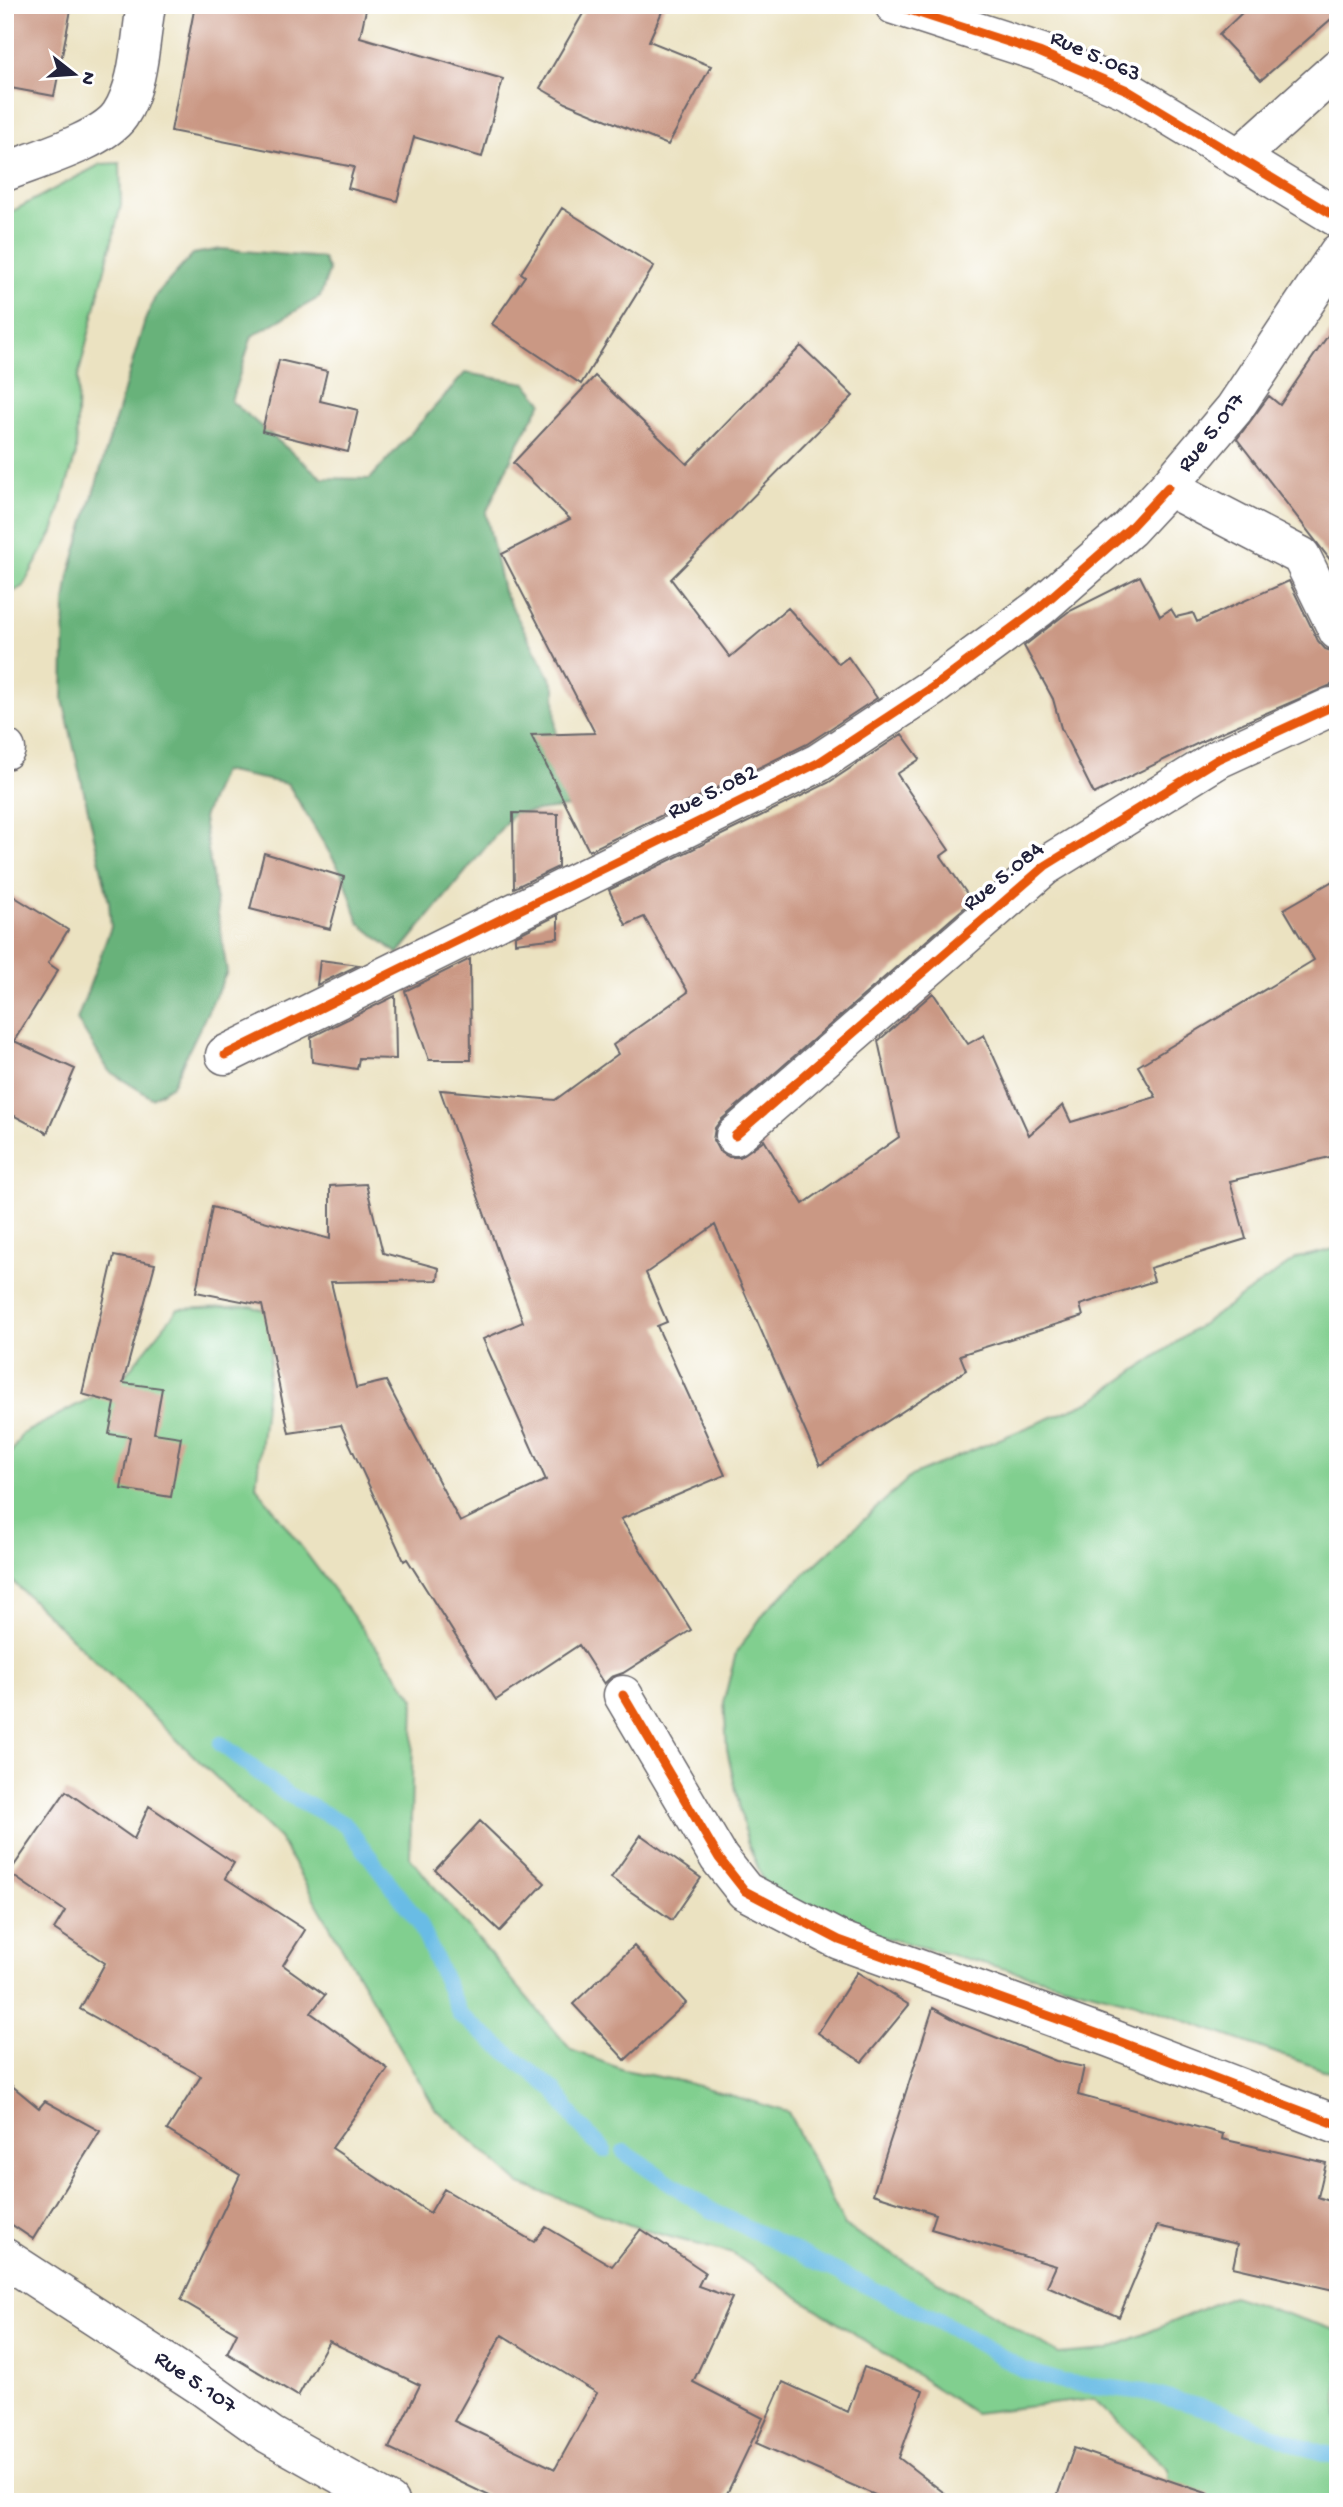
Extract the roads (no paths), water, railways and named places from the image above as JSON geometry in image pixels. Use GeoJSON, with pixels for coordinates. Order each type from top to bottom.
{"type":"FeatureCollection","features":[{"type":"Feature","properties":{"kind":"street"},"geometry":{"type":"LineString","coordinates":[[5,172],[93,136],[119,117],[130,93],[146,5]]}},
{"type":"Feature","properties":{"kind":"street","name":"Rue 5.063"},"geometry":{"type":"LineString","coordinates":[[894,5],[1039,52],[1127,90],[1338,218]]}},
{"type":"Feature","properties":{"kind":"street"},"geometry":{"type":"LineString","coordinates":[[1238,158],[1338,68]]}},
{"type":"Feature","properties":{"kind":"street","name":"Rue 5.017"},"geometry":{"type":"LineString","coordinates":[[1338,253],[1234,409],[1168,487],[1301,556],[1338,631]]}},
{"type":"Feature","properties":{"kind":"street","name":"Rue 5.082"},"geometry":{"type":"LineString","coordinates":[[225,1055],[818,763],[930,689],[1039,608],[1129,529],[1168,487]]}},
{"type":"Feature","properties":{"kind":"street","name":"Rue 5.084"},"geometry":{"type":"LineString","coordinates":[[735,1136],[1045,866],[1218,759],[1331,707],[1338,707]]}},
{"type":"Feature","properties":{"kind":"street"},"geometry":{"type":"LineString","coordinates":[[623,1695],[719,1858],[745,1891],[839,1940],[1097,2033],[1338,2125]]}},
{"type":"Feature","properties":{"kind":"street","name":"Rue 5.107"},"geometry":{"type":"LineString","coordinates":[[5,2259],[203,2387],[270,2435],[389,2502]]}},
{"type":"Feature","properties":{"kind":"waterway"},"geometry":{"type":"LineString","coordinates":[[221,1744],[287,1794],[345,1824],[419,1922],[460,2015],[554,2090],[579,2125],[604,2150]]}},
{"type":"Feature","properties":{"kind":"waterway"},"geometry":{"type":"LineString","coordinates":[[624,2152],[711,2210],[951,2327],[1024,2370],[1062,2382],[1145,2392],[1219,2412],[1306,2448],[1338,2457]]}}]}
